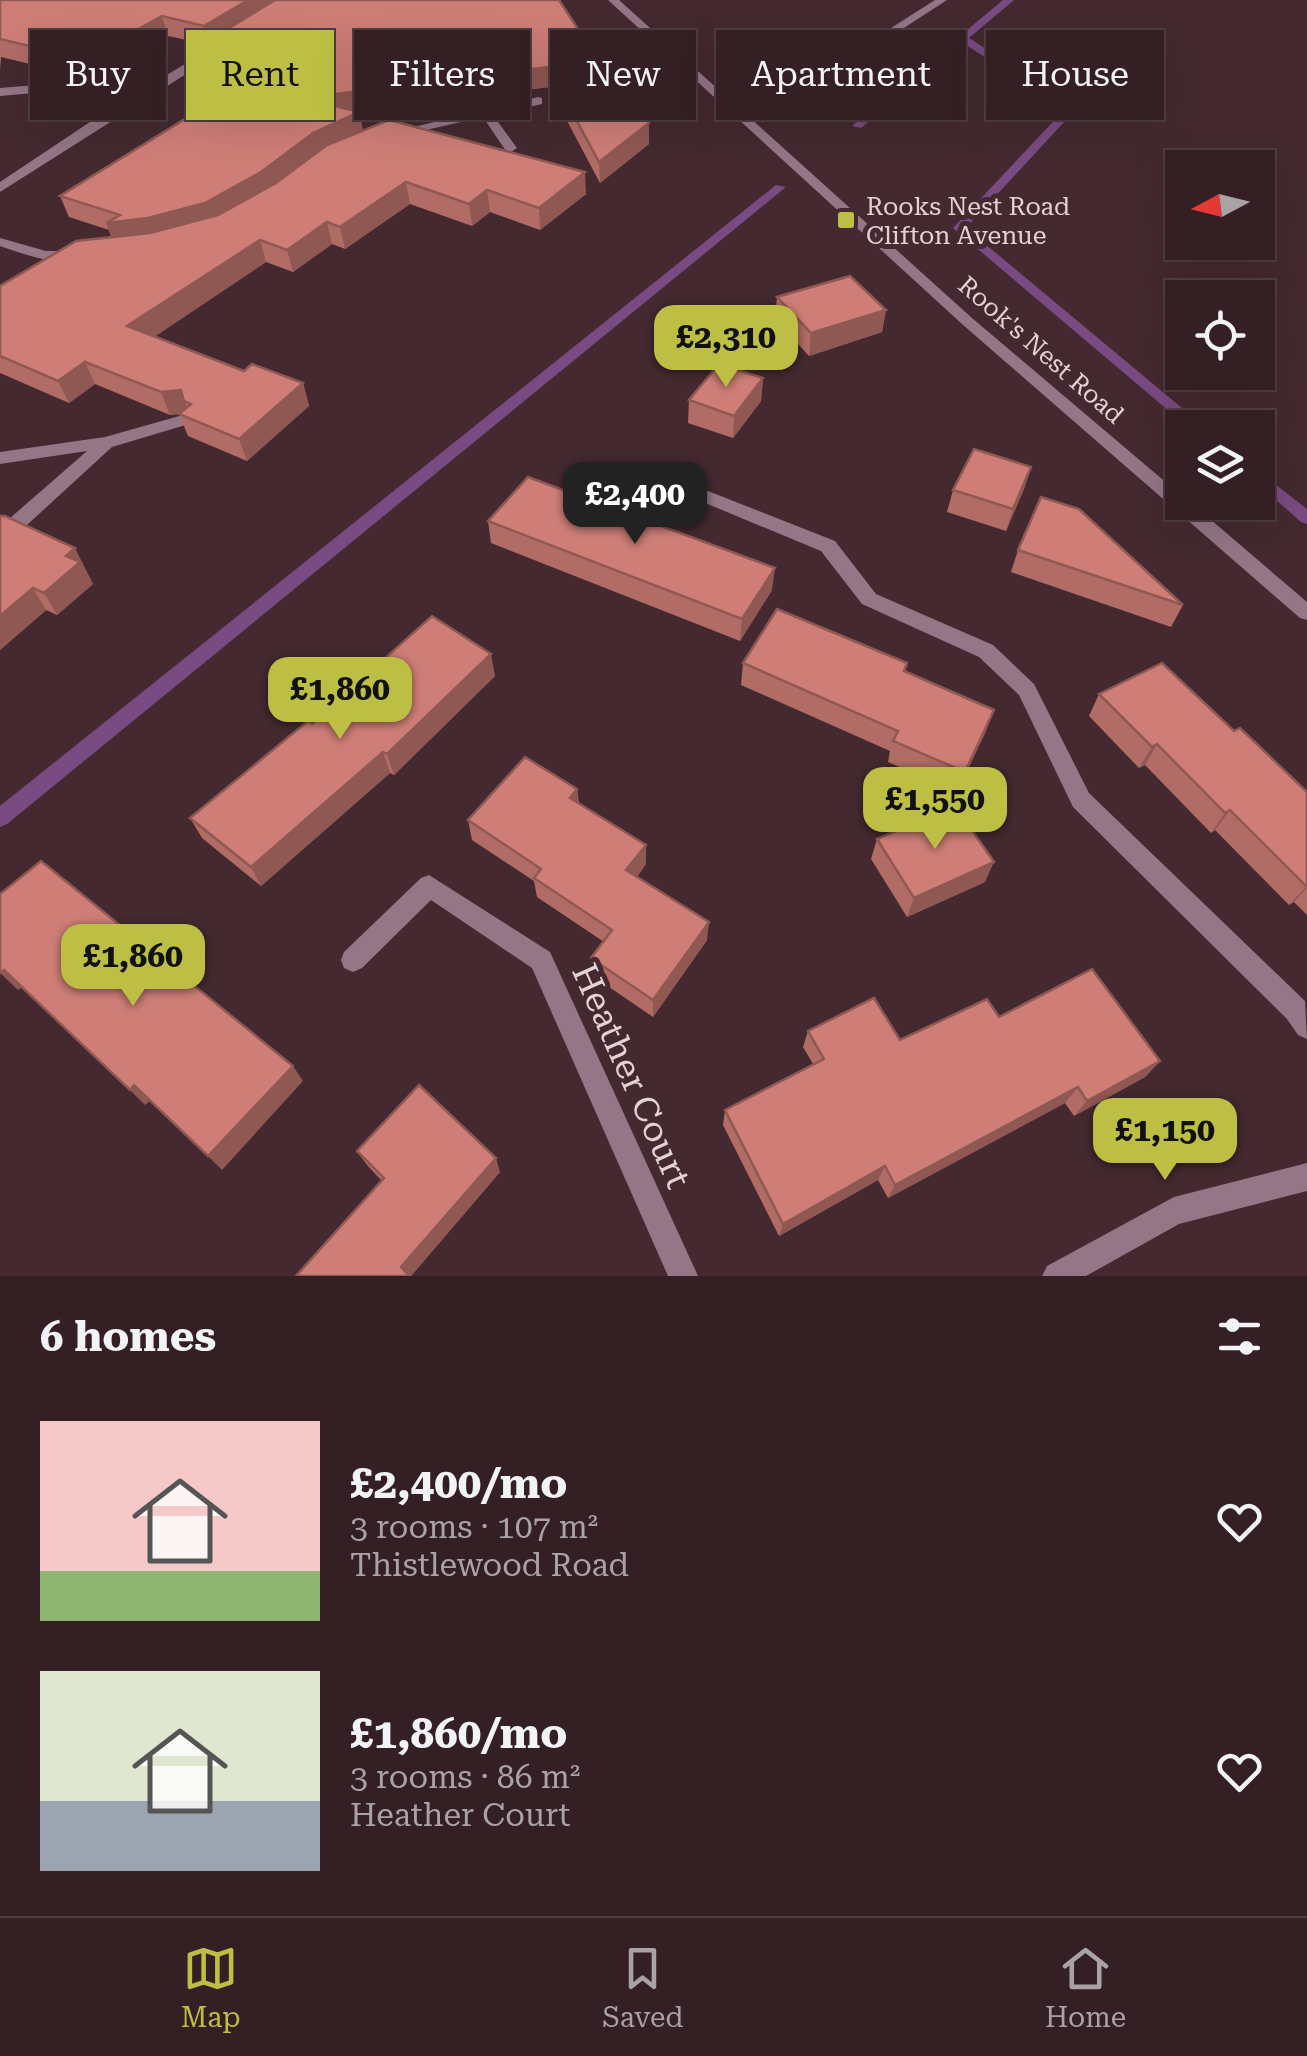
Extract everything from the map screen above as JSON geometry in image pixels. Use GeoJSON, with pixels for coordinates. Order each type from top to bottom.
{"type":"FeatureCollection","features":[{"type":"Feature","properties":{"kind":"street","name":"Rook's Nest Road"},"geometry":{"type":"LineString","coordinates":[[613,0],[716,91]]}},
{"type":"Feature","properties":{"kind":"street"},"geometry":{"type":"LineString","coordinates":[[895,30],[942,0]]}},
{"type":"Feature","properties":{"kind":"street"},"geometry":{"type":"LineString","coordinates":[[166,80],[266,20]]}},
{"type":"Feature","properties":{"kind":"street"},"geometry":{"type":"LineString","coordinates":[[0,92],[30,90]]}},
{"type":"Feature","properties":{"kind":"street"},"geometry":{"type":"LineString","coordinates":[[530,103],[538,101]]}},
{"type":"Feature","properties":{"kind":"street"},"geometry":{"type":"LineString","coordinates":[[0,188],[102,120]]}},
{"type":"Feature","properties":{"kind":"street"},"geometry":{"type":"LineString","coordinates":[[373,138],[454,120]]}},
{"type":"Feature","properties":{"kind":"street"},"geometry":{"type":"LineString","coordinates":[[491,120],[511,148]]}},
{"type":"Feature","properties":{"kind":"street","name":"Rook's Nest Road"},"geometry":{"type":"LineString","coordinates":[[748,120],[967,321],[1307,612]]}},
{"type":"Feature","properties":{"kind":"street"},"geometry":{"type":"LineString","coordinates":[[0,242],[46,255],[96,256]]}},
{"type":"Feature","properties":{"kind":"street"},"geometry":{"type":"LineString","coordinates":[[0,458],[106,443],[183,420]]}},
{"type":"Feature","properties":{"kind":"street"},"geometry":{"type":"LineString","coordinates":[[8,531],[106,443]]}},
{"type":"Feature","properties":{"kind":"street"},"geometry":{"type":"LineString","coordinates":[[675,484],[828,546],[869,599],[986,651],[1027,690],[1082,800],[1296,1010],[1307,1026]]}},
{"type":"Feature","properties":{"kind":"street","name":"Heather Court"},"geometry":{"type":"LineString","coordinates":[[353,960],[429,886],[541,960],[683,1276]]}},
{"type":"Feature","properties":{"kind":"street"},"geometry":{"type":"LineString","coordinates":[[1057,1276],[1174,1211],[1307,1178]]}},
{"type":"Feature","properties":{"kind":"building"},"geometry":{"type":"Polygon","coordinates":[[[0,0],[248,0],[204,26],[162,16],[137,30],[30,30],[30,46],[0,39],[0,0]]]}},
{"type":"Feature","properties":{"kind":"building"},"geometry":{"type":"Polygon","coordinates":[[[275,0],[559,0],[578,30],[550,30],[550,71],[548,67],[530,69],[530,30],[354,30],[354,92],[334,94],[334,30],[226,30],[275,0]]]}},
{"type":"Feature","properties":{"kind":"building"},"geometry":{"type":"Polygon","coordinates":[[[334,106],[354,111],[354,114],[313,133],[261,172],[205,203],[148,218],[106,223],[120,215],[60,196],[186,118],[334,120],[334,106]]]}},
{"type":"Feature","properties":{"kind":"building"},"geometry":{"type":"Polygon","coordinates":[[[389,120],[585,172],[539,208],[487,190],[469,204],[406,182],[340,227],[327,222],[287,250],[260,240],[127,326],[244,371],[252,364],[303,383],[239,439],[179,414],[191,404],[184,401],[181,390],[161,392],[85,362],[58,381],[0,356],[0,286],[76,241],[150,233],[218,215],[276,183],[327,145],[389,120]]]}},
{"type":"Feature","properties":{"kind":"building"},"geometry":{"type":"Polygon","coordinates":[[[576,120],[647,120],[649,123],[599,162],[576,120]]]}},
{"type":"Feature","properties":{"kind":"building"},"geometry":{"type":"Polygon","coordinates":[[[850,276],[886,310],[811,333],[777,297],[850,276]]]}},
{"type":"Feature","properties":{"kind":"building"},"geometry":{"type":"Polygon","coordinates":[[[719,364],[763,378],[734,416],[689,400],[719,364]]]}},
{"type":"Feature","properties":{"kind":"building"},"geometry":{"type":"Polygon","coordinates":[[[974,449],[1031,467],[1013,509],[953,490],[974,449]]]}},
{"type":"Feature","properties":{"kind":"building"},"geometry":{"type":"Polygon","coordinates":[[[528,477],[775,568],[742,619],[488,521],[528,477]]]}},
{"type":"Feature","properties":{"kind":"building"},"geometry":{"type":"Polygon","coordinates":[[[1041,497],[1079,509],[1183,605],[1018,550],[1041,497]]]}},
{"type":"Feature","properties":{"kind":"building"},"geometry":{"type":"Polygon","coordinates":[[[0,516],[75,548],[66,556],[80,562],[44,593],[33,588],[0,616],[0,516]]]}},
{"type":"Feature","properties":{"kind":"building"},"geometry":{"type":"Polygon","coordinates":[[[777,609],[907,663],[904,671],[994,710],[965,772],[893,741],[898,731],[743,663],[777,609]]]}},
{"type":"Feature","properties":{"kind":"building"},"geometry":{"type":"Polygon","coordinates":[[[432,616],[491,654],[387,754],[383,752],[251,867],[190,818],[308,721],[312,724],[432,616]]]}},
{"type":"Feature","properties":{"kind":"building"},"geometry":{"type":"Polygon","coordinates":[[[1162,663],[1234,731],[1240,728],[1307,792],[1307,886],[1230,810],[1225,813],[1157,744],[1152,747],[1099,694],[1162,663]]]}},
{"type":"Feature","properties":{"kind":"building"},"geometry":{"type":"Polygon","coordinates":[[[525,757],[577,789],[570,798],[646,845],[626,870],[709,922],[653,1000],[591,958],[612,930],[534,878],[541,869],[468,820],[525,757]]]}},
{"type":"Feature","properties":{"kind":"building"},"geometry":{"type":"Polygon","coordinates":[[[955,806],[994,862],[914,898],[877,839],[955,806]]]}},
{"type":"Feature","properties":{"kind":"building"},"geometry":{"type":"Polygon","coordinates":[[[41,861],[293,1066],[208,1156],[134,1085],[130,1090],[4,970],[0,973],[0,894],[41,861]]]}},
{"type":"Feature","properties":{"kind":"building"},"geometry":{"type":"Polygon","coordinates":[[[1092,969],[1160,1061],[1087,1101],[1078,1087],[895,1185],[885,1166],[783,1224],[725,1110],[824,1059],[808,1031],[874,998],[900,1040],[987,999],[999,1017],[1092,969]]]}},
{"type":"Feature","properties":{"kind":"building"},"geometry":{"type":"Polygon","coordinates":[[[419,1085],[496,1158],[401,1267],[409,1276],[296,1276],[384,1178],[357,1151],[419,1085]]]}},
{"type":"Feature","properties":{"kind":"waterway"},"geometry":{"type":"LineString","coordinates":[[966,36],[1009,0]]}},
{"type":"Feature","properties":{"kind":"waterway"},"geometry":{"type":"LineString","coordinates":[[966,41],[1072,108],[959,228],[1177,410]]}},
{"type":"Feature","properties":{"kind":"waterway"},"geometry":{"type":"LineString","coordinates":[[857,126],[864,120]]}},
{"type":"Feature","properties":{"kind":"waterway"},"geometry":{"type":"LineString","coordinates":[[0,818],[780,187]]}},
{"type":"Feature","properties":{"kind":"waterway"},"geometry":{"type":"LineString","coordinates":[[1275,491],[1307,518]]}},
{"type":"Feature","properties":{"kind":"place","name":"Rooks Nest Road Clifton Avenue"},"geometry":{"type":"Point","coordinates":[846,220]}}]}
